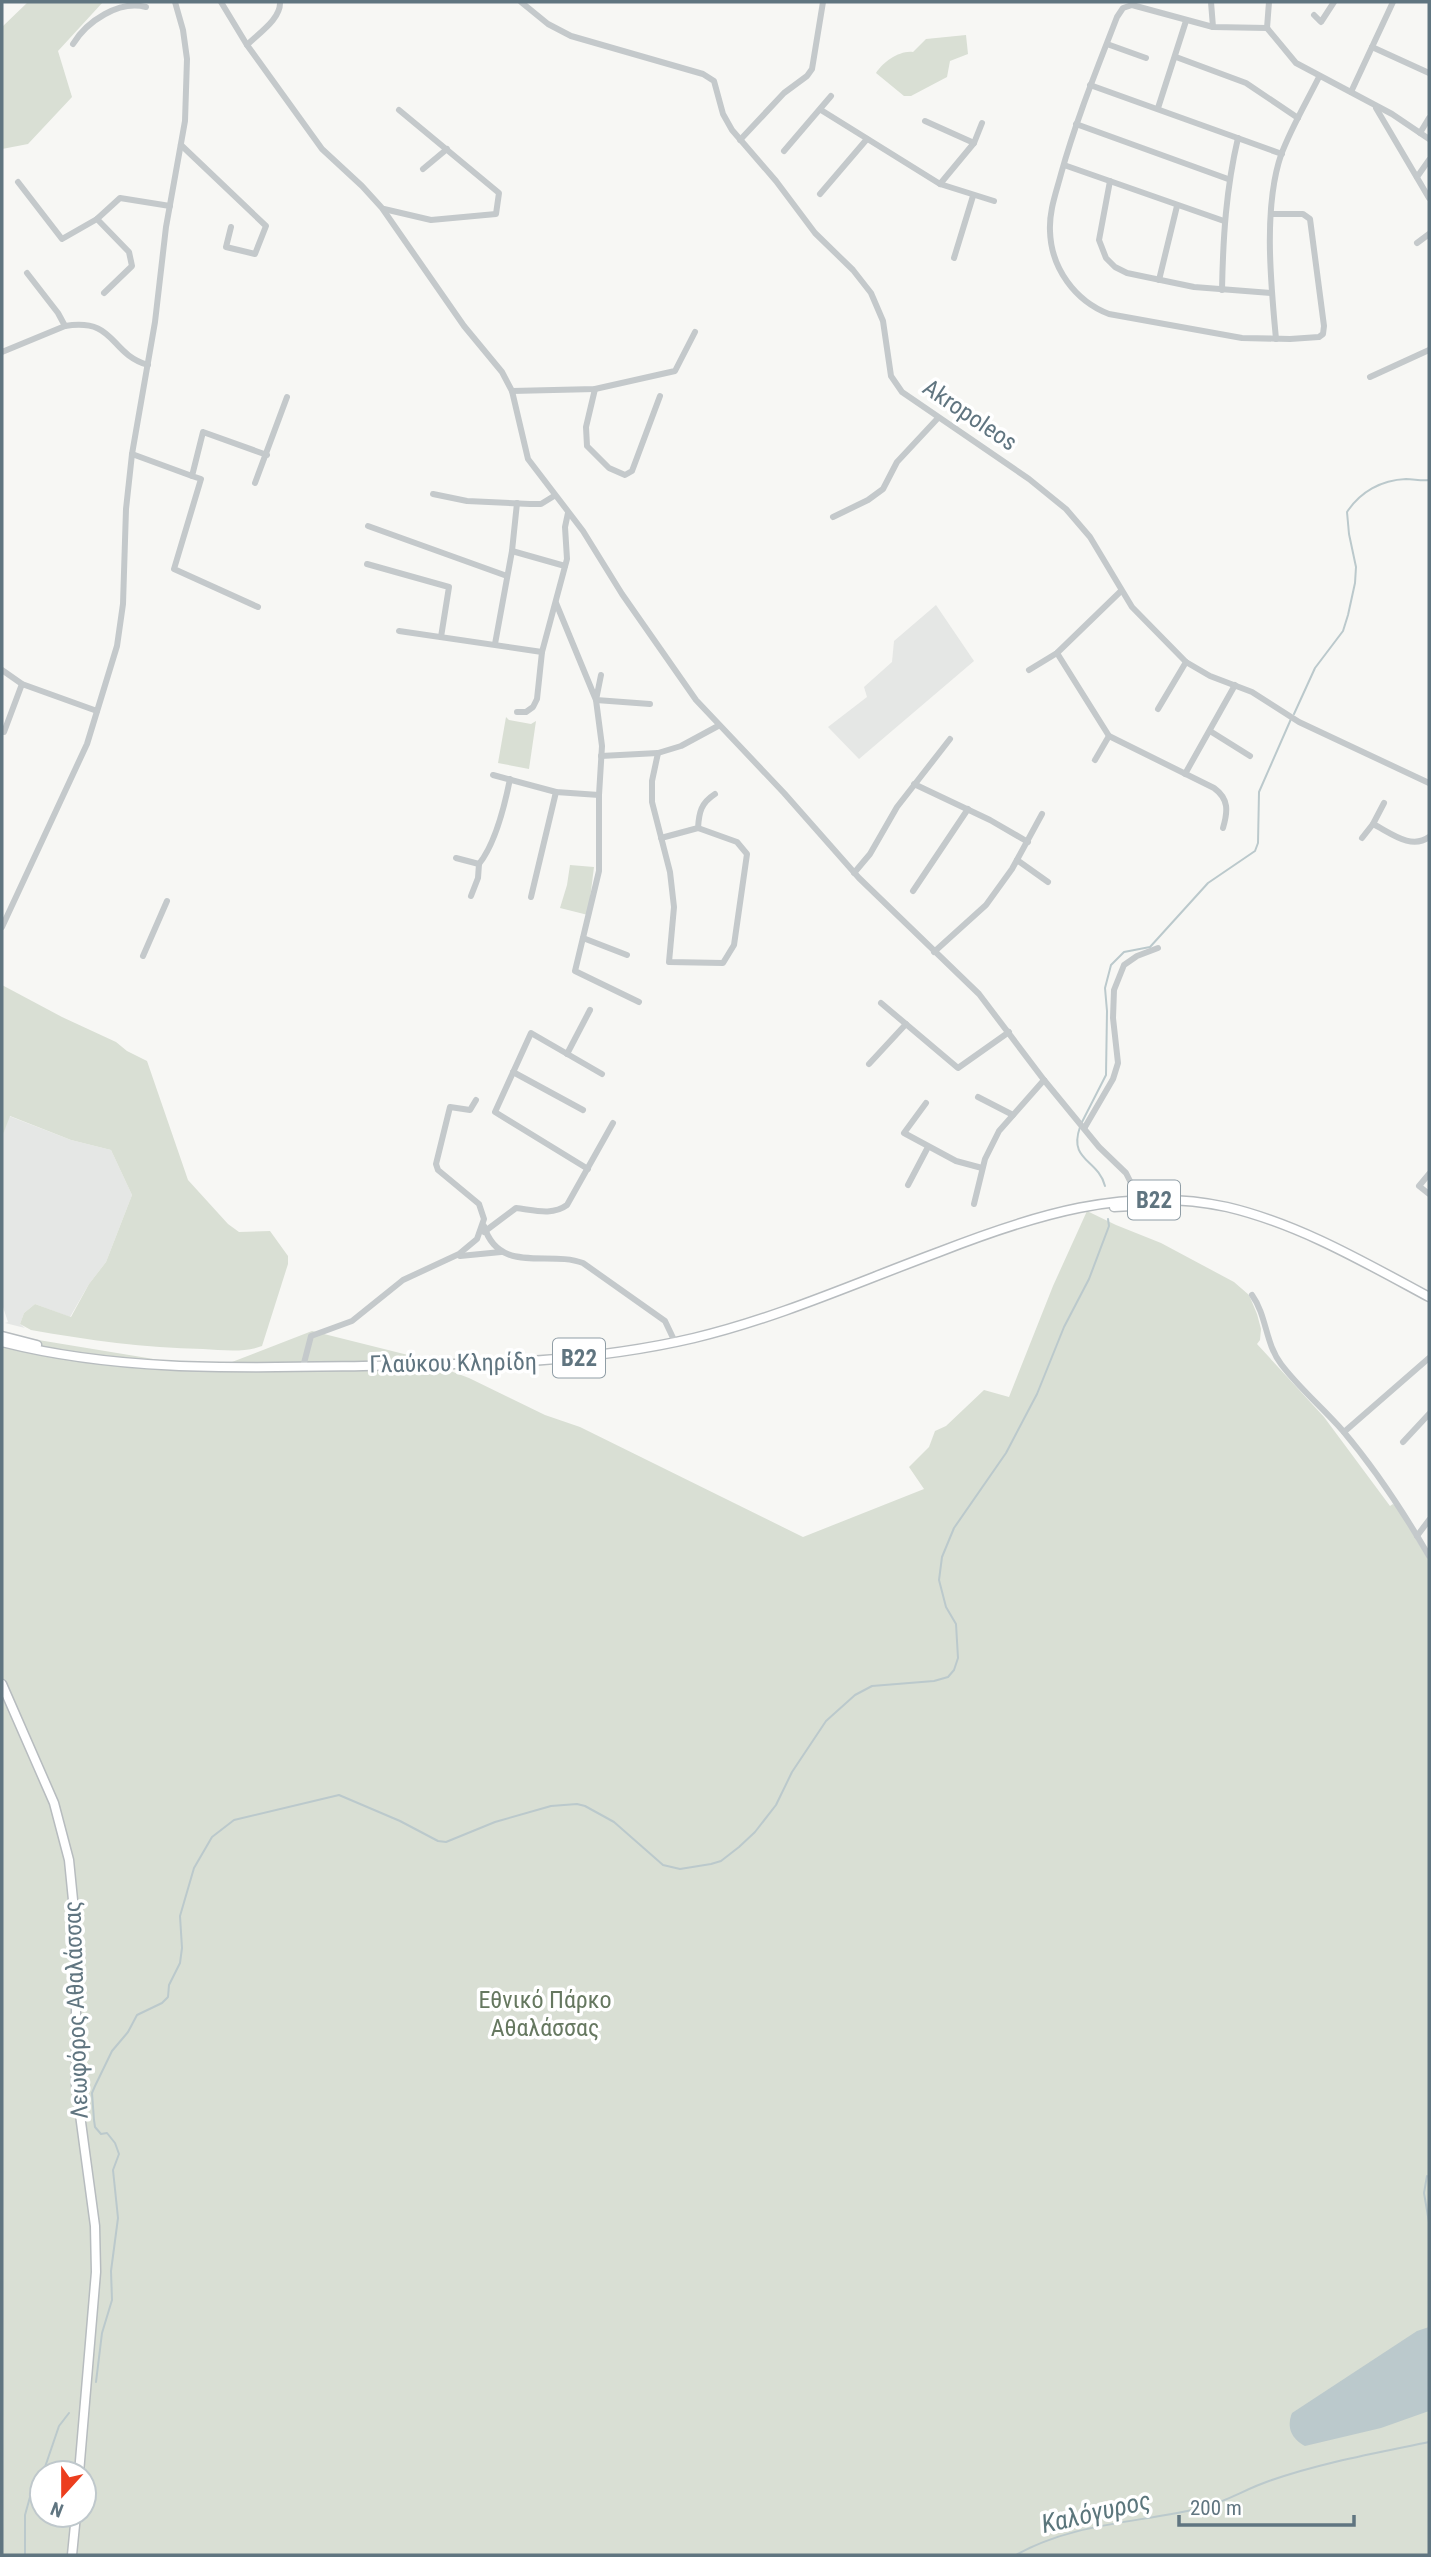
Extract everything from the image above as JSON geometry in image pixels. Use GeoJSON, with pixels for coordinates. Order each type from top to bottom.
{"type":"FeatureCollection","features":[{"type":"Feature","properties":{"kind":"main road","name":"Γλαύκου Κληρίδη"},"geometry":{"type":"LineString","coordinates":[[2,1342],[77,1358],[196,1368],[542,1362],[610,1354],[676,1342],[748,1322],[990,1232],[1038,1218],[1140,1202],[1269,1220],[1333,1245],[1429,1297]]}},
{"type":"Feature","properties":{"kind":"main road","name":"Γλαύκου Κληρίδη"},"geometry":{"type":"LineString","coordinates":[[2,1336],[98,1360]]}},
{"type":"Feature","properties":{"kind":"main road","name":"Λεωφόρος Αθαλάσσας"},"geometry":{"type":"LineString","coordinates":[[2,1684],[54,1803],[69,1860],[76,1930],[76,2085],[95,2227],[96,2272],[80,2459]]}},
{"type":"Feature","properties":{"kind":"main road"},"geometry":{"type":"LineString","coordinates":[[72,2555],[75,2529]]}},
{"type":"Feature","properties":{"kind":"street"},"geometry":{"type":"LineString","coordinates":[[2,926],[88,744],[114,661],[123,604],[126,509],[132,454],[148,365],[170,206],[186,121],[187,59],[175,2]]}},
{"type":"Feature","properties":{"kind":"street"},"geometry":{"type":"LineString","coordinates":[[220,2],[247,45],[322,149],[382,208],[464,326],[502,372],[512,391],[528,459],[583,531],[683,683],[718,726],[784,793],[854,873],[979,994],[1099,1147],[1126,1173],[1140,1202]]}},
{"type":"Feature","properties":{"kind":"street"},"geometry":{"type":"LineString","coordinates":[[247,45],[278,14],[280,2]]}},
{"type":"Feature","properties":{"kind":"street","name":"Akropoleos"},"geometry":{"type":"LineString","coordinates":[[521,2],[548,24],[571,36],[708,76],[716,85],[725,119],[740,140],[776,181],[815,233],[871,293],[883,321],[893,381],[908,398],[1014,468],[1066,509],[1090,537],[1121,591],[1142,619],[1186,662],[1205,673],[1252,692],[1295,720],[1429,783]]}},
{"type":"Feature","properties":{"kind":"street"},"geometry":{"type":"LineString","coordinates":[[740,140],[784,93],[812,69],[823,2]]}},
{"type":"Feature","properties":{"kind":"street"},"geometry":{"type":"LineString","coordinates":[[1211,2],[1213,27]]}},
{"type":"Feature","properties":{"kind":"street"},"geometry":{"type":"LineString","coordinates":[[1269,2],[1267,28],[1296,64],[1392,114],[1429,139]]}},
{"type":"Feature","properties":{"kind":"street"},"geometry":{"type":"LineString","coordinates":[[1314,15],[1321,22],[1334,2]]}},
{"type":"Feature","properties":{"kind":"street"},"geometry":{"type":"LineString","coordinates":[[1351,92],[1393,2]]}},
{"type":"Feature","properties":{"kind":"street"},"geometry":{"type":"LineString","coordinates":[[73,44],[84,28],[100,16],[130,3],[146,7]]}},
{"type":"Feature","properties":{"kind":"street"},"geometry":{"type":"LineString","coordinates":[[1267,28],[1213,27],[1129,5],[1119,13],[1090,85],[1064,164],[1051,208],[1051,241],[1061,271],[1085,300],[1099,310],[1124,318],[1241,338],[1316,338],[1322,334],[1324,326],[1310,219],[1303,214],[1272,215]]}},
{"type":"Feature","properties":{"kind":"street"},"geometry":{"type":"LineString","coordinates":[[1158,108],[1186,21]]}},
{"type":"Feature","properties":{"kind":"street"},"geometry":{"type":"LineString","coordinates":[[1107,44],[1146,58]]}},
{"type":"Feature","properties":{"kind":"street"},"geometry":{"type":"LineString","coordinates":[[1372,47],[1429,73]]}},
{"type":"Feature","properties":{"kind":"street"},"geometry":{"type":"LineString","coordinates":[[1176,57],[1251,85],[1298,118]]}},
{"type":"Feature","properties":{"kind":"street"},"geometry":{"type":"LineString","coordinates":[[1276,339],[1271,293],[1274,186],[1282,154],[1319,77]]}},
{"type":"Feature","properties":{"kind":"street"},"geometry":{"type":"LineString","coordinates":[[1090,85],[1282,154]]}},
{"type":"Feature","properties":{"kind":"street"},"geometry":{"type":"LineString","coordinates":[[784,151],[831,96]]}},
{"type":"Feature","properties":{"kind":"street"},"geometry":{"type":"LineString","coordinates":[[1375,106],[1429,198]]}},
{"type":"Feature","properties":{"kind":"street"},"geometry":{"type":"LineString","coordinates":[[382,208],[431,220],[496,214],[499,193],[399,110]]}},
{"type":"Feature","properties":{"kind":"street"},"geometry":{"type":"LineString","coordinates":[[821,110],[940,184],[994,201]]}},
{"type":"Feature","properties":{"kind":"street"},"geometry":{"type":"LineString","coordinates":[[1420,132],[1429,118]]}},
{"type":"Feature","properties":{"kind":"street"},"geometry":{"type":"LineString","coordinates":[[925,121],[974,143]]}},
{"type":"Feature","properties":{"kind":"street"},"geometry":{"type":"LineString","coordinates":[[940,184],[974,143],[982,123]]}},
{"type":"Feature","properties":{"kind":"street"},"geometry":{"type":"LineString","coordinates":[[1076,124],[1228,179]]}},
{"type":"Feature","properties":{"kind":"street"},"geometry":{"type":"LineString","coordinates":[[1222,290],[1228,179],[1238,138]]}},
{"type":"Feature","properties":{"kind":"street"},"geometry":{"type":"LineString","coordinates":[[820,194],[867,139]]}},
{"type":"Feature","properties":{"kind":"street"},"geometry":{"type":"LineString","coordinates":[[181,145],[267,226],[255,254],[226,247],[231,227]]}},
{"type":"Feature","properties":{"kind":"street"},"geometry":{"type":"LineString","coordinates":[[422,169],[447,149]]}},
{"type":"Feature","properties":{"kind":"street"},"geometry":{"type":"LineString","coordinates":[[1417,177],[1429,160]]}},
{"type":"Feature","properties":{"kind":"street"},"geometry":{"type":"LineString","coordinates":[[1064,164],[1224,221]]}},
{"type":"Feature","properties":{"kind":"street"},"geometry":{"type":"LineString","coordinates":[[1110,181],[1099,232],[1103,251],[1112,264],[1122,271],[1158,280],[1222,290],[1271,293]]}},
{"type":"Feature","properties":{"kind":"street"},"geometry":{"type":"LineString","coordinates":[[18,182],[62,239],[97,219],[120,198],[170,206]]}},
{"type":"Feature","properties":{"kind":"street"},"geometry":{"type":"LineString","coordinates":[[954,258],[973,196]]}},
{"type":"Feature","properties":{"kind":"street"},"geometry":{"type":"LineString","coordinates":[[1158,280],[1177,206]]}},
{"type":"Feature","properties":{"kind":"street"},"geometry":{"type":"LineString","coordinates":[[97,219],[129,252],[132,266],[104,293]]}},
{"type":"Feature","properties":{"kind":"street"},"geometry":{"type":"LineString","coordinates":[[1417,243],[1429,234]]}},
{"type":"Feature","properties":{"kind":"street"},"geometry":{"type":"LineString","coordinates":[[27,273],[65,326]]}},
{"type":"Feature","properties":{"kind":"street"},"geometry":{"type":"LineString","coordinates":[[2,352],[65,326],[81,323],[94,325],[105,331],[127,355],[148,365]]}},
{"type":"Feature","properties":{"kind":"street"},"geometry":{"type":"LineString","coordinates":[[512,391],[594,389],[676,371],[695,332]]}},
{"type":"Feature","properties":{"kind":"street"},"geometry":{"type":"LineString","coordinates":[[1370,377],[1429,350]]}},
{"type":"Feature","properties":{"kind":"street"},"geometry":{"type":"LineString","coordinates":[[594,389],[586,427],[587,446],[609,468],[625,475],[632,471],[660,396]]}},
{"type":"Feature","properties":{"kind":"street"},"geometry":{"type":"LineString","coordinates":[[255,483],[287,397]]}},
{"type":"Feature","properties":{"kind":"street"},"geometry":{"type":"LineString","coordinates":[[833,517],[883,489],[897,462],[939,418]]}},
{"type":"Feature","properties":{"kind":"street"},"geometry":{"type":"LineString","coordinates":[[192,476],[203,432],[267,455]]}},
{"type":"Feature","properties":{"kind":"street"},"geometry":{"type":"LineString","coordinates":[[132,454],[201,479],[174,569],[258,607]]}},
{"type":"Feature","properties":{"kind":"street"},"geometry":{"type":"LineString","coordinates":[[433,494],[467,501],[541,504],[554,496]]}},
{"type":"Feature","properties":{"kind":"street"},"geometry":{"type":"LineString","coordinates":[[495,644],[512,551],[517,503]]}},
{"type":"Feature","properties":{"kind":"street"},"geometry":{"type":"LineString","coordinates":[[517,712],[526,712],[533,707],[537,699],[542,652],[567,559],[565,521],[568,513]]}},
{"type":"Feature","properties":{"kind":"street"},"geometry":{"type":"LineString","coordinates":[[368,526],[507,576]]}},
{"type":"Feature","properties":{"kind":"street"},"geometry":{"type":"LineString","coordinates":[[512,551],[565,566]]}},
{"type":"Feature","properties":{"kind":"street"},"geometry":{"type":"LineString","coordinates":[[367,564],[449,587],[441,637]]}},
{"type":"Feature","properties":{"kind":"street"},"geometry":{"type":"LineString","coordinates":[[1029,670],[1058,653],[1121,591]]}},
{"type":"Feature","properties":{"kind":"street"},"geometry":{"type":"LineString","coordinates":[[555,601],[596,701],[602,746],[599,871],[575,971],[639,1002]]}},
{"type":"Feature","properties":{"kind":"street"},"geometry":{"type":"LineString","coordinates":[[399,631],[542,652]]}},
{"type":"Feature","properties":{"kind":"street"},"geometry":{"type":"LineString","coordinates":[[1058,653],[1109,736],[1214,788],[1223,796],[1227,806],[1223,828]]}},
{"type":"Feature","properties":{"kind":"street"},"geometry":{"type":"LineString","coordinates":[[1158,709],[1186,662]]}},
{"type":"Feature","properties":{"kind":"street"},"geometry":{"type":"LineString","coordinates":[[2,670],[22,684],[97,711]]}},
{"type":"Feature","properties":{"kind":"street"},"geometry":{"type":"LineString","coordinates":[[596,701],[601,675]]}},
{"type":"Feature","properties":{"kind":"street"},"geometry":{"type":"LineString","coordinates":[[4,732],[22,684]]}},
{"type":"Feature","properties":{"kind":"street"},"geometry":{"type":"LineString","coordinates":[[1185,774],[1235,685]]}},
{"type":"Feature","properties":{"kind":"street"},"geometry":{"type":"LineString","coordinates":[[596,701],[650,704]]}},
{"type":"Feature","properties":{"kind":"street"},"geometry":{"type":"LineString","coordinates":[[601,756],[658,753],[681,746],[718,726]]}},
{"type":"Feature","properties":{"kind":"street"},"geometry":{"type":"LineString","coordinates":[[1210,732],[1250,756]]}},
{"type":"Feature","properties":{"kind":"street"},"geometry":{"type":"LineString","coordinates":[[1095,760],[1109,736]]}},
{"type":"Feature","properties":{"kind":"street"},"geometry":{"type":"LineString","coordinates":[[854,873],[870,853],[897,807],[950,739]]}},
{"type":"Feature","properties":{"kind":"street"},"geometry":{"type":"LineString","coordinates":[[658,753],[652,781],[652,802],[661,838],[670,872],[674,907],[669,962],[723,963],[734,945],[747,853],[737,842],[698,828],[661,838]]}},
{"type":"Feature","properties":{"kind":"street"},"geometry":{"type":"LineString","coordinates":[[492,775],[556,792],[599,795]]}},
{"type":"Feature","properties":{"kind":"street"},"geometry":{"type":"LineString","coordinates":[[471,896],[478,878],[479,864],[488,850],[510,779]]}},
{"type":"Feature","properties":{"kind":"street"},"geometry":{"type":"LineString","coordinates":[[914,784],[990,820],[1028,842]]}},
{"type":"Feature","properties":{"kind":"street"},"geometry":{"type":"LineString","coordinates":[[531,897],[556,792]]}},
{"type":"Feature","properties":{"kind":"street"},"geometry":{"type":"LineString","coordinates":[[698,828],[704,801],[715,794]]}},
{"type":"Feature","properties":{"kind":"street"},"geometry":{"type":"LineString","coordinates":[[1362,838],[1384,803]]}},
{"type":"Feature","properties":{"kind":"street"},"geometry":{"type":"LineString","coordinates":[[913,891],[968,809]]}},
{"type":"Feature","properties":{"kind":"street"},"geometry":{"type":"LineString","coordinates":[[934,952],[986,905],[1017,860],[1042,814]]}},
{"type":"Feature","properties":{"kind":"street"},"geometry":{"type":"LineString","coordinates":[[1373,824],[1414,844],[1429,837]]}},
{"type":"Feature","properties":{"kind":"street"},"geometry":{"type":"LineString","coordinates":[[456,858],[479,864]]}},
{"type":"Feature","properties":{"kind":"street"},"geometry":{"type":"LineString","coordinates":[[1017,860],[1048,882]]}},
{"type":"Feature","properties":{"kind":"street"},"geometry":{"type":"LineString","coordinates":[[144,956],[167,901]]}},
{"type":"Feature","properties":{"kind":"street"},"geometry":{"type":"LineString","coordinates":[[583,938],[627,954]]}},
{"type":"Feature","properties":{"kind":"street"},"geometry":{"type":"LineString","coordinates":[[1084,1127],[1113,1079],[1118,1063],[1113,1018],[1114,990],[1124,965],[1157,948]]}},
{"type":"Feature","properties":{"kind":"street"},"geometry":{"type":"LineString","coordinates":[[881,1003],[958,1068],[1009,1032]]}},
{"type":"Feature","properties":{"kind":"street"},"geometry":{"type":"LineString","coordinates":[[567,1054],[590,1010]]}},
{"type":"Feature","properties":{"kind":"street"},"geometry":{"type":"LineString","coordinates":[[869,1064],[906,1024]]}},
{"type":"Feature","properties":{"kind":"street"},"geometry":{"type":"LineString","coordinates":[[587,1169],[495,1112],[531,1033],[602,1074]]}},
{"type":"Feature","properties":{"kind":"street"},"geometry":{"type":"LineString","coordinates":[[513,1072],[583,1110]]}},
{"type":"Feature","properties":{"kind":"street"},"geometry":{"type":"LineString","coordinates":[[974,1204],[982,1168],[999,1131],[1044,1080]]}},
{"type":"Feature","properties":{"kind":"street"},"geometry":{"type":"LineString","coordinates":[[978,1097],[1013,1115]]}},
{"type":"Feature","properties":{"kind":"street"},"geometry":{"type":"LineString","coordinates":[[476,1100],[470,1111],[450,1107],[436,1164],[438,1170],[479,1204],[489,1240],[503,1252]]}},
{"type":"Feature","properties":{"kind":"street"},"geometry":{"type":"LineString","coordinates":[[926,1103],[904,1133],[956,1161],[982,1168]]}},
{"type":"Feature","properties":{"kind":"street"},"geometry":{"type":"LineString","coordinates":[[303,1367],[311,1336],[352,1321],[403,1280],[466,1250],[484,1228],[516,1208],[548,1212],[568,1205],[613,1123]]}},
{"type":"Feature","properties":{"kind":"street"},"geometry":{"type":"LineString","coordinates":[[908,1185],[928,1147]]}},
{"type":"Feature","properties":{"kind":"street"},"geometry":{"type":"LineString","coordinates":[[1429,1174],[1419,1186],[1429,1194]]}},
{"type":"Feature","properties":{"kind":"street"},"geometry":{"type":"LineString","coordinates":[[453,1257],[503,1252],[533,1259],[575,1260],[583,1263],[665,1321],[676,1342]]}},
{"type":"Feature","properties":{"kind":"street"},"geometry":{"type":"LineString","coordinates":[[1252,1295],[1261,1311],[1268,1341],[1281,1365],[1344,1432],[1394,1499],[1429,1556]]}},
{"type":"Feature","properties":{"kind":"street"},"geometry":{"type":"LineString","coordinates":[[1344,1432],[1429,1357]]}},
{"type":"Feature","properties":{"kind":"street"},"geometry":{"type":"LineString","coordinates":[[1404,1442],[1429,1414]]}},
{"type":"Feature","properties":{"kind":"street"},"geometry":{"type":"LineString","coordinates":[[1418,1536],[1429,1520]]}},
{"type":"Feature","properties":{"kind":"shaded area"},"geometry":{"type":"Polygon","coordinates":[[[936,605],[974,661],[859,759],[828,727],[867,697],[864,687],[892,662],[894,641],[936,605]]]}},
{"type":"Feature","properties":{"kind":"shaded area"},"geometry":{"type":"Polygon","coordinates":[[[9,1116],[71,1140],[111,1150],[132,1195],[106,1262],[89,1284],[70,1317],[35,1304],[24,1313],[20,1324],[25,1328],[5,1323],[8,1322],[2,1304],[2,1137],[9,1116]]]}},
{"type":"Feature","properties":{"kind":"shaded area"},"geometry":{"type":"Polygon","coordinates":[[[1429,2327],[1429,2411],[1381,2428],[1305,2446],[1297,2440],[1290,2428],[1292,2413],[1417,2331],[1429,2327]]]}},
{"type":"Feature","properties":{"kind":"green space"},"geometry":{"type":"Polygon","coordinates":[[[28,2],[103,2],[58,51],[72,97],[28,144],[2,149],[2,27],[28,2]]]}},
{"type":"Feature","properties":{"kind":"green space"},"geometry":{"type":"Polygon","coordinates":[[[966,35],[968,54],[950,61],[947,77],[911,96],[904,96],[876,73],[892,58],[913,52],[926,39],[966,35]]]}},
{"type":"Feature","properties":{"kind":"green space"},"geometry":{"type":"Polygon","coordinates":[[[506,717],[531,724],[536,721],[529,769],[498,763],[506,717]]]}},
{"type":"Feature","properties":{"kind":"green space"},"geometry":{"type":"Polygon","coordinates":[[[570,865],[594,867],[588,915],[560,908],[570,865]]]}},
{"type":"Feature","properties":{"kind":"green space"},"geometry":{"type":"Polygon","coordinates":[[[2,985],[116,1042],[147,1061],[188,1180],[228,1224],[239,1232],[270,1231],[288,1256],[288,1264],[262,1346],[233,1350],[138,1345],[31,1330],[20,1324],[24,1313],[35,1304],[71,1317],[89,1284],[106,1262],[132,1195],[111,1150],[71,1140],[10,1116],[2,1137],[2,985]]]}},
{"type":"Feature","properties":{"kind":"green space","name":"Εθνικό Πάρκο Αθαλάσσας"},"geometry":{"type":"Polygon","coordinates":[[[1087,1211],[1161,1243],[1234,1282],[1249,1295],[1261,1329],[1257,1344],[1324,1417],[1390,1506],[1393,1504],[1397,1507],[1429,1561],[1429,2555],[2,2555],[2,1334],[214,1369],[312,1331],[408,1355],[469,1378],[545,1415],[580,1427],[803,1537],[924,1489],[909,1467],[929,1447],[935,1431],[946,1426],[984,1390],[1009,1397],[1053,1286],[1087,1211]]]}},
{"type":"Feature","properties":{"kind":"waterway"},"geometry":{"type":"LineString","coordinates":[[1294,714],[1315,668],[1343,631],[1348,615],[1356,567],[1347,512],[1372,488],[1397,480],[1429,480]]}},
{"type":"Feature","properties":{"kind":"waterway"},"geometry":{"type":"LineString","coordinates":[[1082,1122],[1106,1075],[1105,988],[1111,965],[1124,952],[1150,947],[1208,883],[1255,851],[1258,843],[1259,792],[1291,719]]}},
{"type":"Feature","properties":{"kind":"waterway"},"geometry":{"type":"LineString","coordinates":[[1080,1127],[1078,1147],[1105,1186]]}},
{"type":"Feature","properties":{"kind":"waterway"},"geometry":{"type":"LineString","coordinates":[[96,2382],[102,2333],[112,2300],[111,2271],[118,2218],[113,2170],[119,2154],[107,2133],[101,2134],[95,2127],[92,2093],[112,2051],[128,2032],[137,2015],[162,2003],[168,1997],[169,1985],[180,1963],[180,1916],[194,1868],[212,1837],[234,1820],[339,1795],[400,1821],[438,1841],[446,1842],[495,1822],[551,1806],[577,1804],[614,1822],[663,1865],[680,1869],[721,1861],[755,1832],[776,1805],[792,1772],[826,1721],[855,1695],[872,1686],[934,1681],[948,1677],[954,1670],[958,1658],[956,1624],[946,1607],[939,1580],[942,1557],[954,1528],[1006,1453],[1037,1394],[1064,1327],[1089,1279],[1109,1226],[1108,1219]]}},
{"type":"Feature","properties":{"kind":"waterway"},"geometry":{"type":"LineString","coordinates":[[1427,2176],[1424,2193],[1429,2222]]}},
{"type":"Feature","properties":{"kind":"waterway"},"geometry":{"type":"LineString","coordinates":[[25,2555],[25,2515],[30,2497],[44,2470],[59,2426],[69,2413]]}},
{"type":"Feature","properties":{"kind":"waterway","name":"Καλόγυρος"},"geometry":{"type":"LineString","coordinates":[[1016,2555],[1061,2536],[1205,2507],[1261,2484],[1308,2469],[1429,2442]]}}]}
